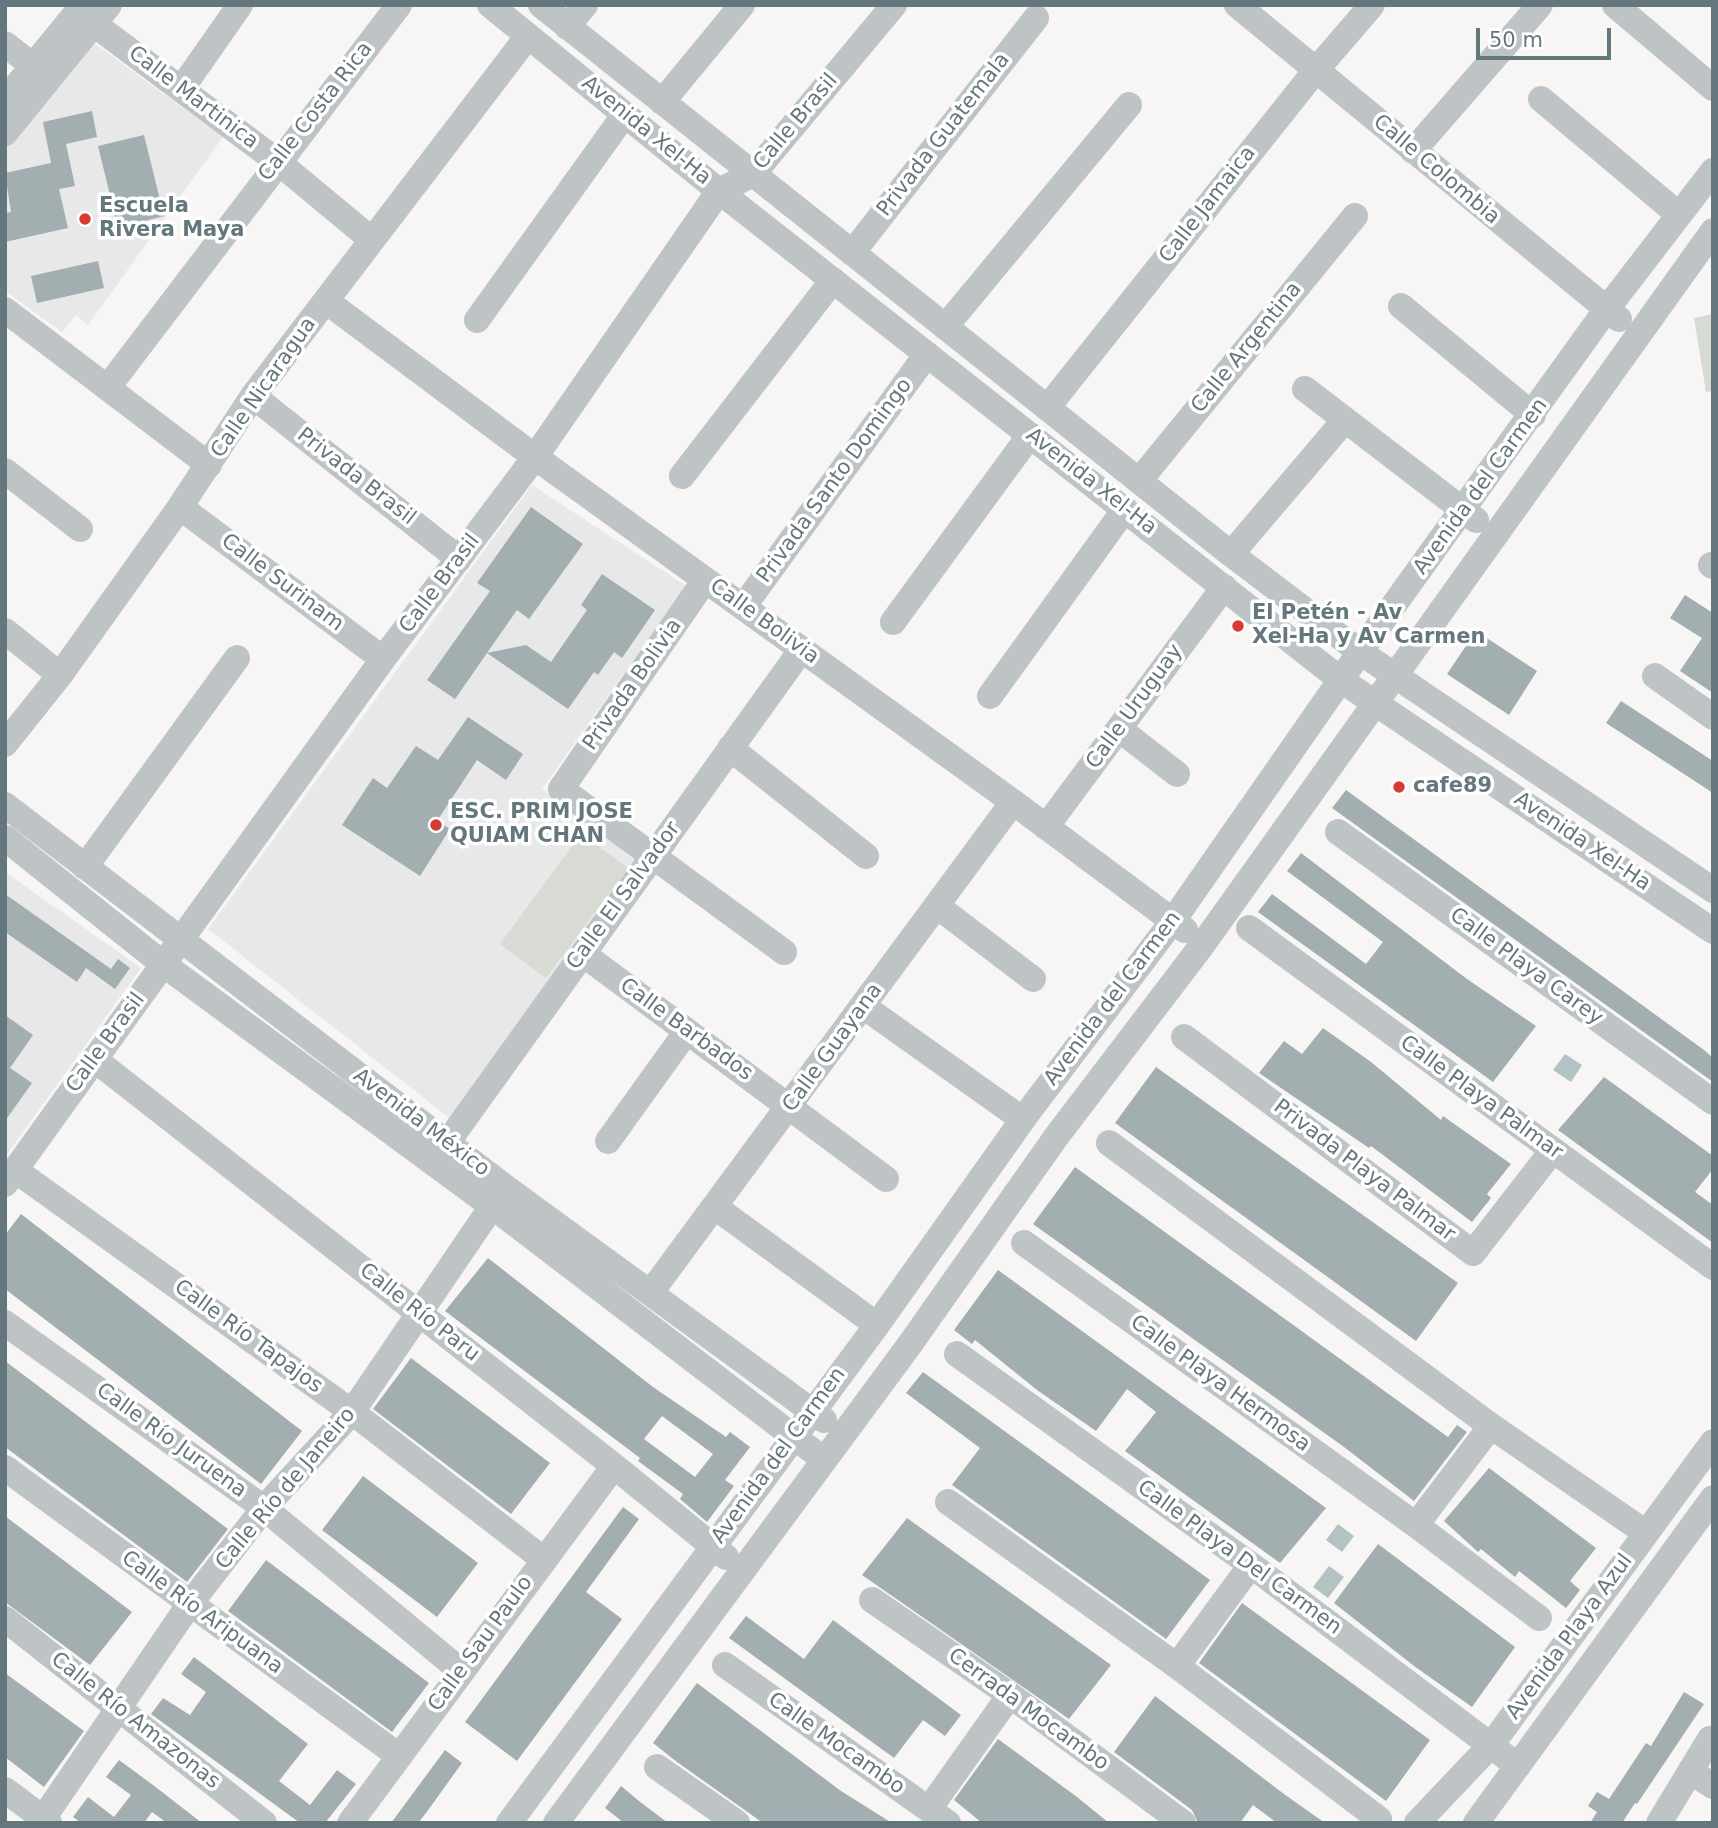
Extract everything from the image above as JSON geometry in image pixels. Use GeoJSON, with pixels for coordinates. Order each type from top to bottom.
{"type":"FeatureCollection","features":[{"type":"Feature","properties":{"kind":"street"},"geometry":{"type":"LineString","coordinates":[[182,88],[240,5]]}},
{"type":"Feature","properties":{"kind":"street","name":"Calle Costa Rica"},"geometry":{"type":"LineString","coordinates":[[108,387],[399,5]]}},
{"type":"Feature","properties":{"kind":"street","name":"Avenida Xel-Ha"},"geometry":{"type":"LineString","coordinates":[[490,5],[719,191],[1341,680],[1713,931]]}},
{"type":"Feature","properties":{"kind":"street","name":"Avenida Xel-Ha"},"geometry":{"type":"LineString","coordinates":[[541,5],[1231,554],[1360,652],[1713,890]]}},
{"type":"Feature","properties":{"kind":"street"},"geometry":{"type":"LineString","coordinates":[[567,27],[585,5]]}},
{"type":"Feature","properties":{"kind":"street"},"geometry":{"type":"LineString","coordinates":[[662,102],[742,5]]}},
{"type":"Feature","properties":{"kind":"street","name":"Calle Brasil"},"geometry":{"type":"LineString","coordinates":[[10,1177],[383,659],[534,457],[719,191],[753,174],[894,5]]}},
{"type":"Feature","properties":{"kind":"street","name":"Calle Colombia"},"geometry":{"type":"LineString","coordinates":[[1237,5],[1606,310],[1637,332]]}},
{"type":"Feature","properties":{"kind":"street","name":"Calle Jamaica"},"geometry":{"type":"LineString","coordinates":[[1047,408],[1315,70],[1372,5]]}},
{"type":"Feature","properties":{"kind":"street"},"geometry":{"type":"LineString","coordinates":[[1413,151],[1540,5]]}},
{"type":"Feature","properties":{"kind":"street"},"geometry":{"type":"LineString","coordinates":[[1615,5],[1713,88]]}},
{"type":"Feature","properties":{"kind":"street"},"geometry":{"type":"LineString","coordinates":[[5,100],[33,66],[91,11]]}},
{"type":"Feature","properties":{"kind":"street"},"geometry":{"type":"LineString","coordinates":[[5,133],[91,11]]}},
{"type":"Feature","properties":{"kind":"street","name":"Calle Martinica"},"geometry":{"type":"LineString","coordinates":[[91,11],[182,88],[278,162],[372,240]]}},
{"type":"Feature","properties":{"kind":"street","name":"Privada Guatemala"},"geometry":{"type":"LineString","coordinates":[[852,253],[1036,18]]}},
{"type":"Feature","properties":{"kind":"street","name":"Calle Nicaragua"},"geometry":{"type":"LineString","coordinates":[[5,744],[60,675],[180,507],[253,396],[528,36]]}},
{"type":"Feature","properties":{"kind":"street"},"geometry":{"type":"LineString","coordinates":[[5,44],[33,66]]}},
{"type":"Feature","properties":{"kind":"street"},"geometry":{"type":"LineString","coordinates":[[1541,99],[1678,214]]}},
{"type":"Feature","properties":{"kind":"street"},"geometry":{"type":"LineString","coordinates":[[945,327],[1129,105]]}},
{"type":"Feature","properties":{"kind":"street"},"geometry":{"type":"LineString","coordinates":[[477,320],[625,114]]}},
{"type":"Feature","properties":{"kind":"street","name":"Avenida del Carmen"},"geometry":{"type":"LineString","coordinates":[[509,1823],[877,1325],[1023,1119],[1172,922],[1360,652],[1464,512],[1606,310],[1713,171]]}},
{"type":"Feature","properties":{"kind":"street","name":"Calle Argentina"},"geometry":{"type":"LineString","coordinates":[[1139,481],[1355,216]]}},
{"type":"Feature","properties":{"kind":"street","name":"Avenida del Carmen"},"geometry":{"type":"LineString","coordinates":[[556,1823],[740,1570],[908,1347],[1056,1137],[1203,943],[1637,332],[1713,230]]}},
{"type":"Feature","properties":{"kind":"street"},"geometry":{"type":"LineString","coordinates":[[682,476],[833,280]]}},
{"type":"Feature","properties":{"kind":"street","name":"Calle Bolivia"},"geometry":{"type":"LineString","coordinates":[[326,301],[534,457],[802,649],[1203,943]]}},
{"type":"Feature","properties":{"kind":"street"},"geometry":{"type":"LineString","coordinates":[[1401,306],[1533,415]]}},
{"type":"Feature","properties":{"kind":"street"},"geometry":{"type":"LineString","coordinates":[[5,310],[209,465]]}},
{"type":"Feature","properties":{"kind":"street","name":"Privada Santo Domingo"},"geometry":{"type":"LineString","coordinates":[[743,607],[927,354]]}},
{"type":"Feature","properties":{"kind":"street"},"geometry":{"type":"LineString","coordinates":[[1305,389],[1495,533]]}},
{"type":"Feature","properties":{"kind":"street","name":"Privada Brasil"},"geometry":{"type":"LineString","coordinates":[[253,396],[459,559]]}},
{"type":"Feature","properties":{"kind":"street"},"geometry":{"type":"LineString","coordinates":[[1231,554],[1344,421]]}},
{"type":"Feature","properties":{"kind":"street"},"geometry":{"type":"LineString","coordinates":[[893,622],[1030,435]]}},
{"type":"Feature","properties":{"kind":"street"},"geometry":{"type":"LineString","coordinates":[[5,471],[80,529]]}},
{"type":"Feature","properties":{"kind":"street","name":"Calle Surinam"},"geometry":{"type":"LineString","coordinates":[[180,507],[383,659]]}},
{"type":"Feature","properties":{"kind":"street"},"geometry":{"type":"LineString","coordinates":[[990,696],[1125,509]]}},
{"type":"Feature","properties":{"kind":"street","name":"Privada Bolivia"},"geometry":{"type":"LineString","coordinates":[[654,855],[561,789],[705,580]]}},
{"type":"Feature","properties":{"kind":"street","name":"Calle Uruguay"},"geometry":{"type":"LineString","coordinates":[[1046,827],[1224,587]]}},
{"type":"Feature","properties":{"kind":"street"},"geometry":{"type":"LineString","coordinates":[[5,631],[60,675]]}},
{"type":"Feature","properties":{"kind":"street","name":"Calle El Salvador"},"geometry":{"type":"LineString","coordinates":[[447,1143],[802,649]]}},
{"type":"Feature","properties":{"kind":"street"},"geometry":{"type":"LineString","coordinates":[[85,867],[237,659]]}},
{"type":"Feature","properties":{"kind":"street"},"geometry":{"type":"LineString","coordinates":[[1655,677],[1713,717]]}},
{"type":"Feature","properties":{"kind":"street"},"geometry":{"type":"LineString","coordinates":[[1119,729],[1177,774]]}},
{"type":"Feature","properties":{"kind":"street"},"geometry":{"type":"LineString","coordinates":[[730,748],[866,856]]}},
{"type":"Feature","properties":{"kind":"street","name":"Calle Guayana"},"geometry":{"type":"LineString","coordinates":[[651,1293],[1013,803]]}},
{"type":"Feature","properties":{"kind":"street","name":"Avenida México"},"geometry":{"type":"LineString","coordinates":[[5,805],[447,1143],[498,1196],[823,1459]]}},
{"type":"Feature","properties":{"kind":"street","name":"Calle Playa Carey"},"geometry":{"type":"LineString","coordinates":[[1338,832],[1713,1102]]}},
{"type":"Feature","properties":{"kind":"street","name":"Avenida México"},"geometry":{"type":"LineString","coordinates":[[5,838],[163,964],[498,1196],[651,1293],[842,1433]]}},
{"type":"Feature","properties":{"kind":"street"},"geometry":{"type":"LineString","coordinates":[[654,855],[784,952]]}},
{"type":"Feature","properties":{"kind":"street"},"geometry":{"type":"LineString","coordinates":[[937,906],[1033,979]]}},
{"type":"Feature","properties":{"kind":"street","name":"Calle Playa Palmar"},"geometry":{"type":"LineString","coordinates":[[1249,928],[1713,1267]]}},
{"type":"Feature","properties":{"kind":"street","name":"Calle Barbados"},"geometry":{"type":"LineString","coordinates":[[583,954],[886,1179]]}},
{"type":"Feature","properties":{"kind":"street"},"geometry":{"type":"LineString","coordinates":[[863,1006],[1023,1119]]}},
{"type":"Feature","properties":{"kind":"street"},"geometry":{"type":"LineString","coordinates":[[608,1141],[687,1031]]}},
{"type":"Feature","properties":{"kind":"street","name":"Privada Playa Palmar"},"geometry":{"type":"LineString","coordinates":[[1184,1037],[1473,1252],[1553,1150]]}},
{"type":"Feature","properties":{"kind":"street","name":"Calle Río Paru"},"geometry":{"type":"LineString","coordinates":[[94,1059],[614,1466],[740,1570]]}},
{"type":"Feature","properties":{"kind":"street"},"geometry":{"type":"LineString","coordinates":[[1109,1143],[1491,1426],[1646,1533]]}},
{"type":"Feature","properties":{"kind":"street","name":"Calle Río Tapajos"},"geometry":{"type":"LineString","coordinates":[[10,1177],[352,1412],[543,1559]]}},
{"type":"Feature","properties":{"kind":"street","name":"Calle Río de Janeiro"},"geometry":{"type":"LineString","coordinates":[[44,1821],[190,1605],[264,1508],[352,1412],[421,1315],[498,1196]]}},
{"type":"Feature","properties":{"kind":"street"},"geometry":{"type":"LineString","coordinates":[[715,1207],[877,1325]]}},
{"type":"Feature","properties":{"kind":"street","name":"Calle Playa Hermosa"},"geometry":{"type":"LineString","coordinates":[[1024,1243],[1416,1525],[1539,1618]]}},
{"type":"Feature","properties":{"kind":"street","name":"Calle Río Juruena"},"geometry":{"type":"LineString","coordinates":[[5,1323],[264,1508],[461,1671]]}},
{"type":"Feature","properties":{"kind":"street","name":"Calle Playa Del Carmen"},"geometry":{"type":"LineString","coordinates":[[957,1354],[1251,1565],[1518,1766]]}},
{"type":"Feature","properties":{"kind":"street"},"geometry":{"type":"LineString","coordinates":[[1416,1525],[1491,1426]]}},
{"type":"Feature","properties":{"kind":"street","name":"Avenida Playa Azul"},"geometry":{"type":"LineString","coordinates":[[1417,1823],[1492,1744],[1713,1442]]}},
{"type":"Feature","properties":{"kind":"street","name":"Calle Sau Paulo"},"geometry":{"type":"LineString","coordinates":[[349,1823],[614,1466]]}},
{"type":"Feature","properties":{"kind":"street","name":"Calle Río Aripuana"},"geometry":{"type":"LineString","coordinates":[[5,1468],[399,1756]]}},
{"type":"Feature","properties":{"kind":"street","name":"Avenida Playa Azul"},"geometry":{"type":"LineString","coordinates":[[1476,1823],[1713,1498]]}},
{"type":"Feature","properties":{"kind":"street"},"geometry":{"type":"LineString","coordinates":[[948,1502],[1177,1666],[1379,1819]]}},
{"type":"Feature","properties":{"kind":"street"},"geometry":{"type":"LineString","coordinates":[[1177,1666],[1251,1565]]}},
{"type":"Feature","properties":{"kind":"street","name":"Cerrada Mocambo"},"geometry":{"type":"LineString","coordinates":[[872,1600],[1010,1695],[1183,1823]]}},
{"type":"Feature","properties":{"kind":"street","name":"Calle Río Amazonas"},"geometry":{"type":"LineString","coordinates":[[5,1619],[264,1823]]}},
{"type":"Feature","properties":{"kind":"street","name":"Calle Mocambo"},"geometry":{"type":"LineString","coordinates":[[725,1665],[938,1816]]}},
{"type":"Feature","properties":{"kind":"street"},"geometry":{"type":"LineString","coordinates":[[938,1816],[1010,1695]]}},
{"type":"Feature","properties":{"kind":"street"},"geometry":{"type":"LineString","coordinates":[[1659,1823],[1710,1739]]}},
{"type":"Feature","properties":{"kind":"street"},"geometry":{"type":"LineString","coordinates":[[657,1767],[737,1823]]}},
{"type":"Feature","properties":{"kind":"street"},"geometry":{"type":"LineString","coordinates":[[1690,1771],[1713,1786]]}},
{"type":"Feature","properties":{"kind":"street"},"geometry":{"type":"LineString","coordinates":[[5,1790],[44,1821]]}},
{"type":"Feature","properties":{"kind":"shaded area","name":"Escuela Rivera Maya"},"geometry":{"type":"Polygon","coordinates":[[[91,41],[223,137],[88,325],[76,315],[62,332],[5,291],[5,148],[91,41]]]}},
{"type":"Feature","properties":{"kind":"shaded area"},"geometry":{"type":"Polygon","coordinates":[[[1713,314],[1713,391],[1706,392],[1694,318],[1713,314]]]}},
{"type":"Feature","properties":{"kind":"shaded area","name":"ESC. PRIM JOSE QUIAM CHAN"},"geometry":{"type":"Polygon","coordinates":[[[532,485],[686,586],[542,789],[638,861],[452,1120],[208,929],[532,485]]]}},
{"type":"Feature","properties":{"kind":"shaded area"},"geometry":{"type":"Polygon","coordinates":[[[581,834],[628,868],[546,978],[500,944],[581,834]]]}},
{"type":"Feature","properties":{"kind":"shaded area"},"geometry":{"type":"Polygon","coordinates":[[[5,872],[141,968],[5,1157],[5,872]]]}},
{"type":"Feature","properties":{"kind":"shaded area"},"geometry":{"type":"Polygon","coordinates":[[[1565,1054],[1582,1065],[1571,1082],[1553,1070],[1565,1054]]]}},
{"type":"Feature","properties":{"kind":"shaded area"},"geometry":{"type":"Polygon","coordinates":[[[1338,1524],[1354,1536],[1342,1552],[1326,1540],[1338,1524]]]}},
{"type":"Feature","properties":{"kind":"shaded area"},"geometry":{"type":"Polygon","coordinates":[[[1329,1566],[1344,1577],[1328,1598],[1313,1587],[1329,1566]]]}},
{"type":"Feature","properties":{"kind":"building"},"geometry":{"type":"Polygon","coordinates":[[[92,111],[97,137],[66,144],[75,186],[59,189],[68,228],[5,242],[5,213],[11,212],[5,173],[51,163],[43,122],[92,111]]]}},
{"type":"Feature","properties":{"kind":"building"},"geometry":{"type":"Polygon","coordinates":[[[144,135],[164,216],[118,228],[98,146],[144,135]]]}},
{"type":"Feature","properties":{"kind":"building"},"geometry":{"type":"Polygon","coordinates":[[[98,261],[104,288],[37,303],[31,276],[98,261]]]}},
{"type":"Feature","properties":{"kind":"building"},"geometry":{"type":"Polygon","coordinates":[[[531,507],[583,544],[529,619],[517,610],[455,699],[427,680],[490,591],[477,583],[531,507]]]}},
{"type":"Feature","properties":{"kind":"building"},"geometry":{"type":"Polygon","coordinates":[[[602,574],[655,610],[622,658],[614,652],[598,675],[594,672],[568,709],[487,653],[526,645],[551,662],[587,610],[581,605],[602,574]]]}},
{"type":"Feature","properties":{"kind":"building"},"geometry":{"type":"Polygon","coordinates":[[[1685,595],[1713,613],[1713,693],[1680,671],[1702,638],[1670,618],[1685,595]]]}},
{"type":"Feature","properties":{"kind":"building"},"geometry":{"type":"Polygon","coordinates":[[[1476,631],[1537,671],[1509,715],[1447,674],[1476,631]]]}},
{"type":"Feature","properties":{"kind":"building"},"geometry":{"type":"Polygon","coordinates":[[[1621,701],[1713,761],[1713,793],[1606,723],[1621,701]]]}},
{"type":"Feature","properties":{"kind":"building"},"geometry":{"type":"Polygon","coordinates":[[[468,717],[523,754],[506,780],[477,760],[437,821],[450,829],[420,876],[342,825],[373,778],[387,788],[416,746],[438,760],[468,717]]]}},
{"type":"Feature","properties":{"kind":"building"},"geometry":{"type":"Polygon","coordinates":[[[1346,790],[1704,1050],[1713,1058],[1713,1082],[1332,808],[1346,790]]]}},
{"type":"Feature","properties":{"kind":"building"},"geometry":{"type":"Polygon","coordinates":[[[1301,853],[1467,979],[1536,1026],[1493,1082],[1258,912],[1272,894],[1366,964],[1383,942],[1287,871],[1301,853]]]}},
{"type":"Feature","properties":{"kind":"building"},"geometry":{"type":"Polygon","coordinates":[[[5,894],[111,969],[118,959],[130,968],[115,989],[86,968],[77,982],[5,932],[5,894]]]}},
{"type":"Feature","properties":{"kind":"building"},"geometry":{"type":"Polygon","coordinates":[[[5,1015],[33,1035],[10,1068],[32,1083],[5,1121],[5,1015]]]}},
{"type":"Feature","properties":{"kind":"building"},"geometry":{"type":"Polygon","coordinates":[[[1323,1028],[1371,1062],[1441,1120],[1443,1116],[1511,1164],[1487,1194],[1491,1198],[1472,1222],[1371,1146],[1369,1148],[1259,1073],[1284,1041],[1302,1054],[1323,1028]]]}},
{"type":"Feature","properties":{"kind":"building"},"geometry":{"type":"Polygon","coordinates":[[[1156,1067],[1458,1283],[1416,1341],[1115,1123],[1156,1067]]]}},
{"type":"Feature","properties":{"kind":"building"},"geometry":{"type":"Polygon","coordinates":[[[1604,1077],[1713,1156],[1713,1169],[1695,1192],[1713,1205],[1713,1243],[1558,1130],[1604,1077]]]}},
{"type":"Feature","properties":{"kind":"building"},"geometry":{"type":"Polygon","coordinates":[[[1075,1167],[1448,1437],[1457,1425],[1467,1432],[1414,1501],[1344,1447],[1033,1224],[1075,1167]]]}},
{"type":"Feature","properties":{"kind":"building"},"geometry":{"type":"Polygon","coordinates":[[[21,1214],[302,1431],[261,1484],[5,1289],[5,1235],[21,1214]]]}},
{"type":"Feature","properties":{"kind":"building"},"geometry":{"type":"Polygon","coordinates":[[[488,1258],[653,1387],[726,1437],[730,1432],[750,1447],[725,1480],[734,1486],[707,1522],[680,1499],[683,1494],[638,1461],[640,1458],[445,1311],[488,1258]],[[662,1416],[644,1439],[695,1477],[713,1454],[662,1416]]]}},
{"type":"Feature","properties":{"kind":"building"},"geometry":{"type":"Polygon","coordinates":[[[998,1270],[1326,1508],[1280,1563],[1125,1451],[1156,1412],[1127,1389],[1096,1431],[1037,1390],[975,1340],[972,1344],[954,1330],[998,1270]]]}},
{"type":"Feature","properties":{"kind":"building"},"geometry":{"type":"Polygon","coordinates":[[[411,1358],[550,1463],[511,1514],[373,1409],[411,1358]]]}},
{"type":"Feature","properties":{"kind":"building"},"geometry":{"type":"Polygon","coordinates":[[[5,1361],[228,1529],[187,1582],[5,1447],[5,1361]]]}},
{"type":"Feature","properties":{"kind":"building"},"geometry":{"type":"Polygon","coordinates":[[[923,1372],[1210,1580],[1166,1639],[952,1485],[980,1448],[906,1393],[923,1372]]]}},
{"type":"Feature","properties":{"kind":"building"},"geometry":{"type":"Polygon","coordinates":[[[1489,1468],[1596,1548],[1570,1581],[1580,1590],[1566,1608],[1519,1571],[1515,1577],[1481,1549],[1478,1552],[1444,1521],[1489,1468]]]}},
{"type":"Feature","properties":{"kind":"building"},"geometry":{"type":"Polygon","coordinates":[[[363,1476],[478,1563],[437,1617],[322,1530],[363,1476]]]}},
{"type":"Feature","properties":{"kind":"building"},"geometry":{"type":"Polygon","coordinates":[[[623,1507],[639,1519],[586,1592],[622,1619],[517,1761],[465,1722],[623,1507]]]}},
{"type":"Feature","properties":{"kind":"building"},"geometry":{"type":"Polygon","coordinates":[[[5,1516],[132,1612],[90,1665],[5,1602],[5,1516]]]}},
{"type":"Feature","properties":{"kind":"building"},"geometry":{"type":"Polygon","coordinates":[[[907,1518],[1111,1665],[1069,1719],[862,1575],[907,1518]]]}},
{"type":"Feature","properties":{"kind":"building"},"geometry":{"type":"Polygon","coordinates":[[[1378,1544],[1515,1647],[1472,1707],[1414,1666],[1334,1603],[1378,1544]]]}},
{"type":"Feature","properties":{"kind":"building"},"geometry":{"type":"Polygon","coordinates":[[[266,1560],[429,1683],[392,1732],[228,1611],[266,1560]]]}},
{"type":"Feature","properties":{"kind":"building"},"geometry":{"type":"Polygon","coordinates":[[[1242,1603],[1430,1740],[1386,1801],[1199,1663],[1242,1603]]]}},
{"type":"Feature","properties":{"kind":"building"},"geometry":{"type":"Polygon","coordinates":[[[746,1616],[804,1659],[833,1620],[961,1715],[945,1736],[923,1720],[894,1758],[729,1638],[746,1616]]]}},
{"type":"Feature","properties":{"kind":"building"},"geometry":{"type":"Polygon","coordinates":[[[194,1657],[308,1744],[279,1781],[310,1805],[337,1770],[356,1784],[325,1823],[300,1823],[151,1714],[163,1698],[190,1715],[206,1692],[181,1674],[194,1657]]]}},
{"type":"Feature","properties":{"kind":"building"},"geometry":{"type":"Polygon","coordinates":[[[5,1673],[84,1731],[44,1787],[5,1757],[5,1673]]]}},
{"type":"Feature","properties":{"kind":"building"},"geometry":{"type":"Polygon","coordinates":[[[697,1683],[841,1791],[892,1823],[763,1823],[677,1762],[653,1743],[697,1683]]]}},
{"type":"Feature","properties":{"kind":"building"},"geometry":{"type":"Polygon","coordinates":[[[1684,1692],[1704,1704],[1637,1804],[1635,1803],[1622,1823],[1590,1823],[1597,1812],[1588,1806],[1597,1792],[1609,1799],[1646,1743],[1651,1746],[1684,1692]]]}},
{"type":"Feature","properties":{"kind":"building"},"geometry":{"type":"Polygon","coordinates":[[[1155,1696],[1325,1823],[1277,1823],[1253,1805],[1240,1823],[1198,1823],[1192,1810],[1114,1752],[1155,1696]]]}},
{"type":"Feature","properties":{"kind":"building"},"geometry":{"type":"Polygon","coordinates":[[[998,1739],[1109,1823],[982,1823],[954,1800],[998,1739]]]}},
{"type":"Feature","properties":{"kind":"building"},"geometry":{"type":"Polygon","coordinates":[[[445,1750],[462,1763],[426,1813],[418,1823],[391,1823],[445,1750]]]}},
{"type":"Feature","properties":{"kind":"building"},"geometry":{"type":"Polygon","coordinates":[[[119,1760],[202,1823],[167,1823],[152,1812],[144,1823],[81,1823],[73,1817],[88,1797],[114,1817],[131,1795],[106,1777],[119,1760]]]}},
{"type":"Feature","properties":{"kind":"building"},"geometry":{"type":"Polygon","coordinates":[[[621,1786],[668,1823],[624,1823],[605,1808],[621,1786]]]}},
{"type":"Feature","properties":{"kind":"place","name":"Escuela Rivera Maya"},"geometry":{"type":"Point","coordinates":[85,219]}},
{"type":"Feature","properties":{"kind":"place","name":"El Petén - Av Xel-Ha y Av Carmen"},"geometry":{"type":"Point","coordinates":[1238,626]}},
{"type":"Feature","properties":{"kind":"place","name":"cafe89"},"geometry":{"type":"Point","coordinates":[1399,787]}},
{"type":"Feature","properties":{"kind":"place","name":"ESC. PRIM JOSE QUIAM CHAN"},"geometry":{"type":"Point","coordinates":[436,825]}}]}
